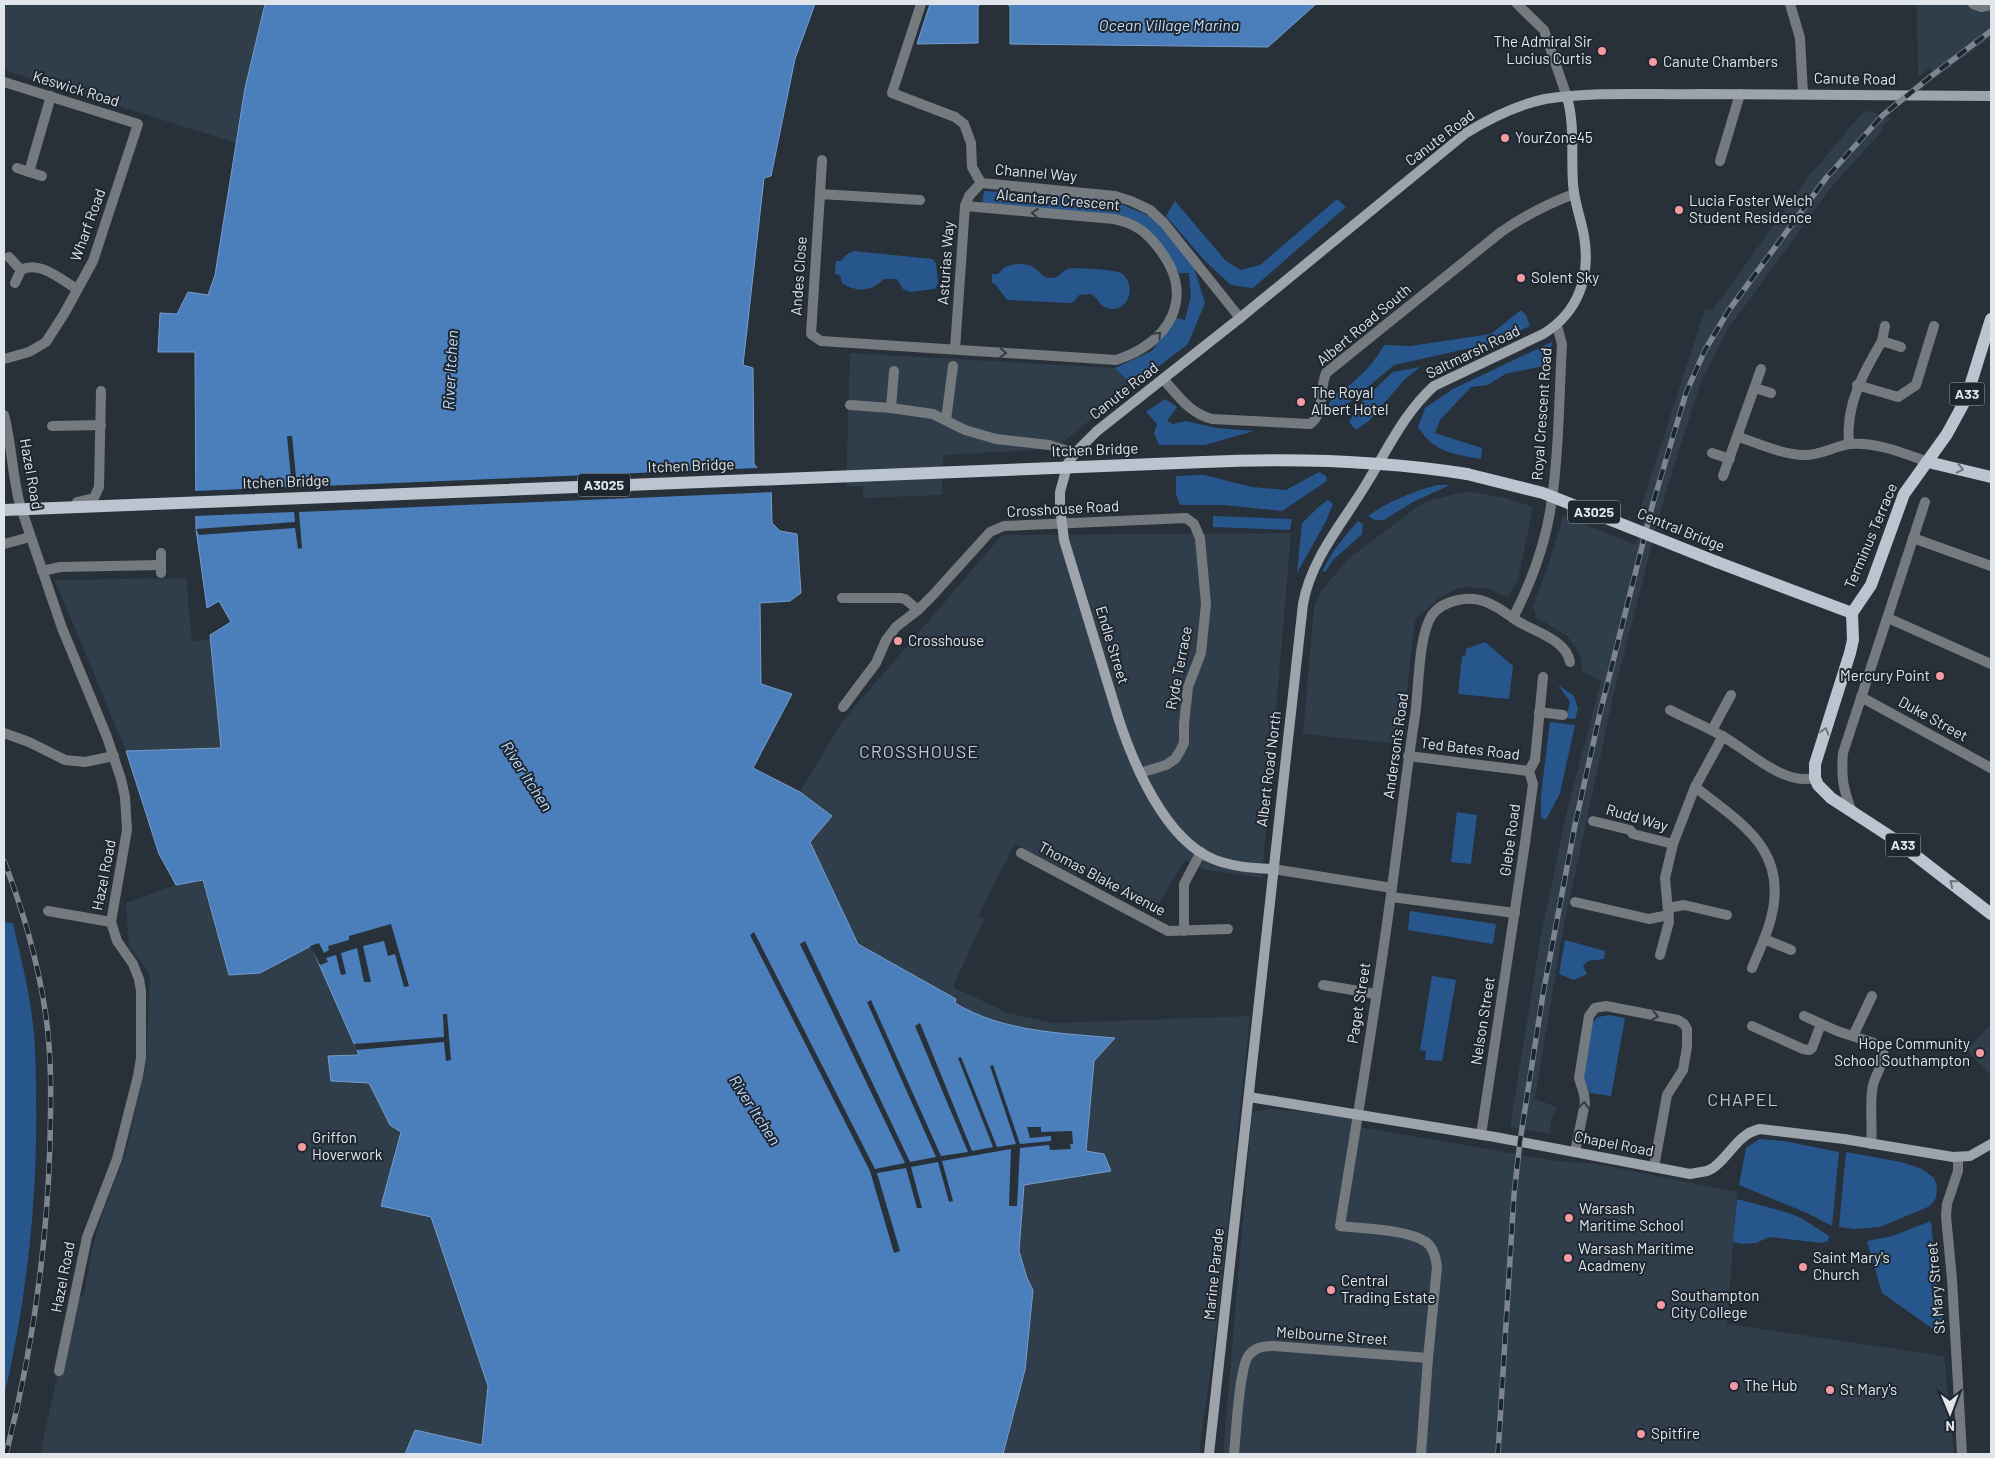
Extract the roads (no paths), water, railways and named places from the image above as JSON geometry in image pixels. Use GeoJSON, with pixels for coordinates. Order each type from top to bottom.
{"type":"FeatureCollection","features":[{"type":"Feature","properties":{"kind":"main road","name":"Canute Road"},"geometry":{"type":"LineString","coordinates":[[1062,525],[1060,508],[1061,485],[1068,463],[1075,452],[1097,431],[1240,318],[1466,133],[1486,121],[1524,105],[1567,97],[1803,93],[1991,96]]}},
{"type":"Feature","properties":{"kind":"main road","name":"Royal Crescent Road"},"geometry":{"type":"LineString","coordinates":[[1557,326],[1573,307],[1582,287],[1585,264],[1584,239],[1574,194],[1572,118],[1567,97]]}},
{"type":"Feature","properties":{"kind":"main road","name":"Terminus Terrace"},"geometry":{"type":"LineString","coordinates":[[1815,778],[1815,764],[1853,640],[1852,613],[1871,585],[1904,494],[1951,428],[1966,399],[1991,319]]}},
{"type":"Feature","properties":{"kind":"main road","name":"Saltmarsh Road"},"geometry":{"type":"LineString","coordinates":[[1379,464],[1411,410],[1434,386],[1488,359],[1520,346],[1557,326]]}},
{"type":"Feature","properties":{"kind":"main road","name":"Itchen Bridge"},"geometry":{"type":"LineString","coordinates":[[4,510],[1204,462],[1308,459],[1379,464]]}},
{"type":"Feature","properties":{"kind":"main road"},"geometry":{"type":"LineString","coordinates":[[1928,462],[1991,477]]}},
{"type":"Feature","properties":{"kind":"main road","name":"Central Bridge"},"geometry":{"type":"LineString","coordinates":[[1379,464],[1467,474],[1543,493],[1852,613]]}},
{"type":"Feature","properties":{"kind":"main road","name":"Albert Road North"},"geometry":{"type":"LineString","coordinates":[[1249,1097],[1306,587],[1321,555],[1379,464]]}},
{"type":"Feature","properties":{"kind":"main road","name":"Endle Street"},"geometry":{"type":"LineString","coordinates":[[1062,525],[1067,550],[1119,720],[1140,773],[1155,801],[1175,828],[1201,852],[1230,864],[1273,870]]}},
{"type":"Feature","properties":{"kind":"main road","name":"A33"},"geometry":{"type":"LineString","coordinates":[[1815,778],[1824,792],[1894,839],[1991,914]]}},
{"type":"Feature","properties":{"kind":"main road","name":"Chapel Road"},"geometry":{"type":"LineString","coordinates":[[1249,1097],[1481,1135],[1690,1174],[1707,1171],[1718,1165],[1742,1137],[1760,1129],[1773,1129],[1958,1157]]}},
{"type":"Feature","properties":{"kind":"main road","name":"Marine Parade"},"geometry":{"type":"LineString","coordinates":[[1209,1454],[1249,1097]]}},
{"type":"Feature","properties":{"kind":"main road"},"geometry":{"type":"LineString","coordinates":[[1958,1157],[1970,1156],[1991,1144]]}},
{"type":"Feature","properties":{"kind":"street","name":"Channel Way"},"geometry":{"type":"LineString","coordinates":[[921,4],[892,93],[955,117],[964,124],[971,143],[972,167],[981,183],[1102,194],[1131,201],[1150,210],[1164,222],[1240,318]]}},
{"type":"Feature","properties":{"kind":"street"},"geometry":{"type":"LineString","coordinates":[[1518,4],[1544,30],[1567,97]]}},
{"type":"Feature","properties":{"kind":"street"},"geometry":{"type":"LineString","coordinates":[[1790,4],[1800,38],[1803,93]]}},
{"type":"Feature","properties":{"kind":"street"},"geometry":{"type":"LineString","coordinates":[[1973,4],[1981,7],[1991,5]]}},
{"type":"Feature","properties":{"kind":"street","name":"Keswick Road"},"geometry":{"type":"LineString","coordinates":[[4,82],[138,124]]}},
{"type":"Feature","properties":{"kind":"street"},"geometry":{"type":"LineString","coordinates":[[1720,161],[1740,94]]}},
{"type":"Feature","properties":{"kind":"street"},"geometry":{"type":"LineString","coordinates":[[29,172],[51,96]]}},
{"type":"Feature","properties":{"kind":"street","name":"Wharf Road"},"geometry":{"type":"LineString","coordinates":[[4,359],[29,352],[46,342],[64,314],[93,261],[138,124]]}},
{"type":"Feature","properties":{"kind":"street","name":"Andes Close"},"geometry":{"type":"LineString","coordinates":[[822,160],[811,334],[821,341],[955,349]]}},
{"type":"Feature","properties":{"kind":"street"},"geometry":{"type":"LineString","coordinates":[[17,168],[42,176]]}},
{"type":"Feature","properties":{"kind":"street","name":"Asturias Way"},"geometry":{"type":"LineString","coordinates":[[955,349],[966,206],[969,196],[981,183]]}},
{"type":"Feature","properties":{"kind":"street"},"geometry":{"type":"LineString","coordinates":[[820,194],[920,200]]}},
{"type":"Feature","properties":{"kind":"street","name":"Albert Road South"},"geometry":{"type":"LineString","coordinates":[[1163,379],[1185,404],[1199,416],[1212,419],[1310,424],[1319,414],[1321,383],[1326,373],[1523,216],[1548,203],[1574,194]]}},
{"type":"Feature","properties":{"kind":"street","name":"Alcantara Crescent"},"geometry":{"type":"LineString","coordinates":[[955,349],[1116,360],[1146,347],[1157,337],[1170,321],[1178,294],[1174,272],[1165,256],[1153,240],[1139,227],[1125,221],[966,206]]}},
{"type":"Feature","properties":{"kind":"street"},"geometry":{"type":"LineString","coordinates":[[9,257],[20,270]]}},
{"type":"Feature","properties":{"kind":"street"},"geometry":{"type":"LineString","coordinates":[[20,270],[34,266],[42,268],[77,289]]}},
{"type":"Feature","properties":{"kind":"street"},"geometry":{"type":"LineString","coordinates":[[15,282],[20,270]]}},
{"type":"Feature","properties":{"kind":"street","name":"Royal Crescent Road"},"geometry":{"type":"LineString","coordinates":[[1512,618],[1524,596],[1536,565],[1551,505],[1562,344],[1557,326]]}},
{"type":"Feature","properties":{"kind":"street"},"geometry":{"type":"LineString","coordinates":[[1849,444],[1848,428],[1857,385],[1882,341],[1885,326]]}},
{"type":"Feature","properties":{"kind":"street"},"geometry":{"type":"LineString","coordinates":[[1857,385],[1898,397],[1916,385],[1934,326]]}},
{"type":"Feature","properties":{"kind":"street"},"geometry":{"type":"LineString","coordinates":[[1882,341],[1902,347]]}},
{"type":"Feature","properties":{"kind":"street"},"geometry":{"type":"LineString","coordinates":[[946,420],[953,366]]}},
{"type":"Feature","properties":{"kind":"street"},"geometry":{"type":"LineString","coordinates":[[1723,476],[1761,369]]}},
{"type":"Feature","properties":{"kind":"street"},"geometry":{"type":"LineString","coordinates":[[891,408],[894,370]]}},
{"type":"Feature","properties":{"kind":"street"},"geometry":{"type":"LineString","coordinates":[[1754,388],[1771,392]]}},
{"type":"Feature","properties":{"kind":"street"},"geometry":{"type":"LineString","coordinates":[[20,505],[83,502],[94,498],[99,487],[101,391]]}},
{"type":"Feature","properties":{"kind":"street"},"geometry":{"type":"LineString","coordinates":[[850,405],[933,414],[965,430],[996,439],[1040,444],[1075,452]]}},
{"type":"Feature","properties":{"kind":"street","name":"Hazel Road"},"geometry":{"type":"LineString","coordinates":[[4,415],[11,446],[16,490],[30,537],[62,628],[114,756],[125,798],[128,830],[111,922],[117,941],[133,964],[141,991],[141,1058],[117,1160],[87,1237],[59,1371]]}},
{"type":"Feature","properties":{"kind":"street"},"geometry":{"type":"LineString","coordinates":[[52,426],[101,425]]}},
{"type":"Feature","properties":{"kind":"street"},"geometry":{"type":"LineString","coordinates":[[1738,437],[1785,452],[1805,455],[1825,452],[1849,444],[1890,449],[1928,462]]}},
{"type":"Feature","properties":{"kind":"street"},"geometry":{"type":"LineString","coordinates":[[1712,453],[1730,459]]}},
{"type":"Feature","properties":{"kind":"street"},"geometry":{"type":"LineString","coordinates":[[1852,812],[1844,790],[1841,774],[1843,753],[1925,502]]}},
{"type":"Feature","properties":{"kind":"street","name":"Crosshouse Road"},"geometry":{"type":"LineString","coordinates":[[843,707],[876,663],[892,631],[918,610],[964,558],[993,530],[1004,526],[1062,525],[1186,518]]}},
{"type":"Feature","properties":{"kind":"street","name":"Ryde Terrace"},"geometry":{"type":"LineString","coordinates":[[1140,773],[1166,765],[1180,751],[1184,743],[1188,687],[1201,652],[1206,604],[1200,538],[1194,524],[1186,518]]}},
{"type":"Feature","properties":{"kind":"street"},"geometry":{"type":"LineString","coordinates":[[4,544],[30,537]]}},
{"type":"Feature","properties":{"kind":"street"},"geometry":{"type":"LineString","coordinates":[[1913,538],[1991,566]]}},
{"type":"Feature","properties":{"kind":"street"},"geometry":{"type":"LineString","coordinates":[[42,571],[60,567],[161,569],[161,553]]}},
{"type":"Feature","properties":{"kind":"street"},"geometry":{"type":"LineString","coordinates":[[842,598],[901,598],[918,610]]}},
{"type":"Feature","properties":{"kind":"street","name":"Anderson's Road"},"geometry":{"type":"LineString","coordinates":[[1391,893],[1408,756],[1417,702],[1424,634],[1433,614],[1443,606],[1454,601],[1468,599],[1486,601],[1512,618]]}},
{"type":"Feature","properties":{"kind":"street"},"geometry":{"type":"LineString","coordinates":[[1512,618],[1556,642],[1568,654],[1570,662]]}},
{"type":"Feature","properties":{"kind":"street"},"geometry":{"type":"LineString","coordinates":[[1888,618],[1991,664]]}},
{"type":"Feature","properties":{"kind":"street"},"geometry":{"type":"LineString","coordinates":[[1529,771],[1535,760],[1543,678]]}},
{"type":"Feature","properties":{"kind":"street"},"geometry":{"type":"LineString","coordinates":[[1712,730],[1731,695]]}},
{"type":"Feature","properties":{"kind":"street","name":"Duke Street"},"geometry":{"type":"LineString","coordinates":[[1861,697],[1991,768]]}},
{"type":"Feature","properties":{"kind":"street"},"geometry":{"type":"LineString","coordinates":[[1670,710],[1723,736],[1774,770],[1802,780],[1815,778]]}},
{"type":"Feature","properties":{"kind":"street"},"geometry":{"type":"LineString","coordinates":[[1539,712],[1564,715]]}},
{"type":"Feature","properties":{"kind":"street"},"geometry":{"type":"LineString","coordinates":[[4,733],[30,742],[65,760],[85,762],[114,756]]}},
{"type":"Feature","properties":{"kind":"street"},"geometry":{"type":"LineString","coordinates":[[1660,955],[1668,930],[1668,912],[1664,890],[1673,844],[1694,787],[1723,736]]}},
{"type":"Feature","properties":{"kind":"street","name":"Ted Bates Road"},"geometry":{"type":"LineString","coordinates":[[1408,756],[1529,771]]}},
{"type":"Feature","properties":{"kind":"street","name":"Glebe Road"},"geometry":{"type":"LineString","coordinates":[[1516,913],[1532,784],[1529,771]]}},
{"type":"Feature","properties":{"kind":"street"},"geometry":{"type":"LineString","coordinates":[[1694,787],[1753,834],[1770,861],[1774,875],[1775,894],[1771,917],[1752,968]]}},
{"type":"Feature","properties":{"kind":"street","name":"Rudd Way"},"geometry":{"type":"LineString","coordinates":[[1593,821],[1630,830],[1633,834],[1673,844]]}},
{"type":"Feature","properties":{"kind":"street"},"geometry":{"type":"LineString","coordinates":[[1184,930],[1184,884],[1201,852]]}},
{"type":"Feature","properties":{"kind":"street","name":"Thomas Blake Avenue"},"geometry":{"type":"LineString","coordinates":[[1021,853],[1168,931],[1228,929]]}},
{"type":"Feature","properties":{"kind":"street"},"geometry":{"type":"LineString","coordinates":[[1273,870],[1391,893],[1516,913]]}},
{"type":"Feature","properties":{"kind":"street","name":"Paget Street"},"geometry":{"type":"LineString","coordinates":[[1391,893],[1340,1226],[1397,1233],[1416,1238],[1431,1247],[1436,1257],[1437,1267],[1428,1358]]}},
{"type":"Feature","properties":{"kind":"street"},"geometry":{"type":"LineString","coordinates":[[1575,902],[1649,919],[1684,905],[1727,915]]}},
{"type":"Feature","properties":{"kind":"street"},"geometry":{"type":"LineString","coordinates":[[48,911],[111,922]]}},
{"type":"Feature","properties":{"kind":"street","name":"Nelson Street"},"geometry":{"type":"LineString","coordinates":[[1481,1135],[1516,913]]}},
{"type":"Feature","properties":{"kind":"street"},"geometry":{"type":"LineString","coordinates":[[1764,939],[1791,950]]}},
{"type":"Feature","properties":{"kind":"street"},"geometry":{"type":"LineString","coordinates":[[1323,985],[1376,994]]}},
{"type":"Feature","properties":{"kind":"street"},"geometry":{"type":"LineString","coordinates":[[1853,1036],[1872,996]]}},
{"type":"Feature","properties":{"kind":"street"},"geometry":{"type":"LineString","coordinates":[[1575,1152],[1585,1103],[1579,1078],[1589,1016],[1595,1008],[1606,1006],[1678,1020],[1687,1029],[1687,1047],[1683,1070],[1667,1095],[1654,1167]]}},
{"type":"Feature","properties":{"kind":"street"},"geometry":{"type":"LineString","coordinates":[[1804,1016],[1878,1045],[1884,1054],[1883,1062],[1876,1074],[1871,1098],[1873,1126],[1871,1144]]}},
{"type":"Feature","properties":{"kind":"street"},"geometry":{"type":"LineString","coordinates":[[1752,1026],[1809,1050],[1812,1048],[1821,1024]]}},
{"type":"Feature","properties":{"kind":"street","name":"St Mary Street"},"geometry":{"type":"LineString","coordinates":[[1958,1157],[1958,1170],[1947,1204],[1946,1216],[1952,1279],[1962,1454]]}},
{"type":"Feature","properties":{"kind":"street","name":"Melbourne Street"},"geometry":{"type":"LineString","coordinates":[[1234,1454],[1243,1369],[1249,1355],[1255,1350],[1264,1346],[1274,1346],[1428,1358]]}},
{"type":"Feature","properties":{"kind":"street"},"geometry":{"type":"LineString","coordinates":[[1421,1454],[1428,1358]]}},
{"type":"Feature","properties":{"kind":"water","name":"River Itchen"},"geometry":{"type":"Polygon","coordinates":[[[265,4],[815,4],[795,59],[771,176],[764,178],[743,365],[753,368],[754,464],[771,486],[772,523],[780,531],[797,534],[801,593],[790,601],[760,603],[761,684],[792,694],[753,768],[800,792],[832,816],[810,842],[858,944],[956,999],[955,1003],[973,1013],[1012,1026],[1033,1030],[1115,1038],[1094,1061],[1086,1151],[1104,1154],[1111,1171],[1024,1185],[1019,1251],[1027,1278],[1033,1290],[1025,1370],[1003,1454],[405,1454],[415,1430],[482,1445],[488,1386],[431,1217],[381,1206],[401,1132],[390,1125],[369,1083],[331,1081],[328,1056],[359,1055],[311,946],[260,973],[229,975],[203,880],[176,885],[159,854],[126,751],[221,748],[210,635],[231,622],[219,601],[207,608],[196,529],[195,352],[158,352],[160,313],[177,314],[188,292],[208,295],[215,275],[245,88],[265,4]]]}},
{"type":"Feature","properties":{"kind":"water"},"geometry":{"type":"Polygon","coordinates":[[[930,4],[981,4],[978,6],[978,43],[917,44],[930,4]]]}},
{"type":"Feature","properties":{"kind":"water","name":"Ocean Village Marina"},"geometry":{"type":"Polygon","coordinates":[[[1007,4],[1316,4],[1268,47],[1010,44],[1010,6],[1007,4]]]}},
{"type":"Feature","properties":{"kind":"railway"},"geometry":{"type":"LineString","coordinates":[[1498,1454],[1514,1195],[1520,1141],[1543,994],[1575,825],[1600,713],[1653,503],[1686,393],[1705,350],[1729,310],[1826,178],[1883,115],[1991,31]]}},
{"type":"Feature","properties":{"kind":"railway"},"geometry":{"type":"LineString","coordinates":[[4,861],[29,934],[42,991],[49,1043],[51,1093],[46,1221],[42,1260],[31,1339],[6,1454]]}},
{"type":"Feature","properties":{"kind":"place","name":"The Admiral Sir Lucius Curtis"},"geometry":{"type":"Point","coordinates":[1602,51]}},
{"type":"Feature","properties":{"kind":"place","name":"Canute Chambers"},"geometry":{"type":"Point","coordinates":[1653,62]}},
{"type":"Feature","properties":{"kind":"place","name":"YourZone45"},"geometry":{"type":"Point","coordinates":[1505,138]}},
{"type":"Feature","properties":{"kind":"place","name":"Lucia Foster Welch Student Residence"},"geometry":{"type":"Point","coordinates":[1679,210]}},
{"type":"Feature","properties":{"kind":"place","name":"Solent Sky"},"geometry":{"type":"Point","coordinates":[1521,278]}},
{"type":"Feature","properties":{"kind":"place","name":"The Royal Albert Hotel"},"geometry":{"type":"Point","coordinates":[1301,402]}},
{"type":"Feature","properties":{"kind":"place","name":"Crosshouse"},"geometry":{"type":"Point","coordinates":[898,641]}},
{"type":"Feature","properties":{"kind":"place","name":"Mercury Point"},"geometry":{"type":"Point","coordinates":[1940,676]}},
{"type":"Feature","properties":{"kind":"place","name":"Hope Community School Southampton"},"geometry":{"type":"Point","coordinates":[1980,1053]}},
{"type":"Feature","properties":{"kind":"place","name":"Griffon Hoverwork"},"geometry":{"type":"Point","coordinates":[302,1147]}},
{"type":"Feature","properties":{"kind":"place","name":"Warsash Maritime School"},"geometry":{"type":"Point","coordinates":[1569,1218]}},
{"type":"Feature","properties":{"kind":"place","name":"Warsash Maritime Acadmeny"},"geometry":{"type":"Point","coordinates":[1568,1258]}},
{"type":"Feature","properties":{"kind":"place","name":"Saint Mary's Church"},"geometry":{"type":"Point","coordinates":[1803,1267]}},
{"type":"Feature","properties":{"kind":"place","name":"Central Trading Estate"},"geometry":{"type":"Point","coordinates":[1331,1290]}},
{"type":"Feature","properties":{"kind":"place","name":"Southampton City College"},"geometry":{"type":"Point","coordinates":[1661,1305]}},
{"type":"Feature","properties":{"kind":"place","name":"The Hub"},"geometry":{"type":"Point","coordinates":[1734,1386]}},
{"type":"Feature","properties":{"kind":"place","name":"St Mary's"},"geometry":{"type":"Point","coordinates":[1830,1390]}},
{"type":"Feature","properties":{"kind":"place","name":"Spitfire"},"geometry":{"type":"Point","coordinates":[1641,1434]}},
{"type":"Feature","properties":{"kind":"district","name":"CROSSHOUSE"},"geometry":{"type":"Point","coordinates":[919,752]}},
{"type":"Feature","properties":{"kind":"district","name":"CHAPEL"},"geometry":{"type":"Point","coordinates":[1743,1100]}}]}
